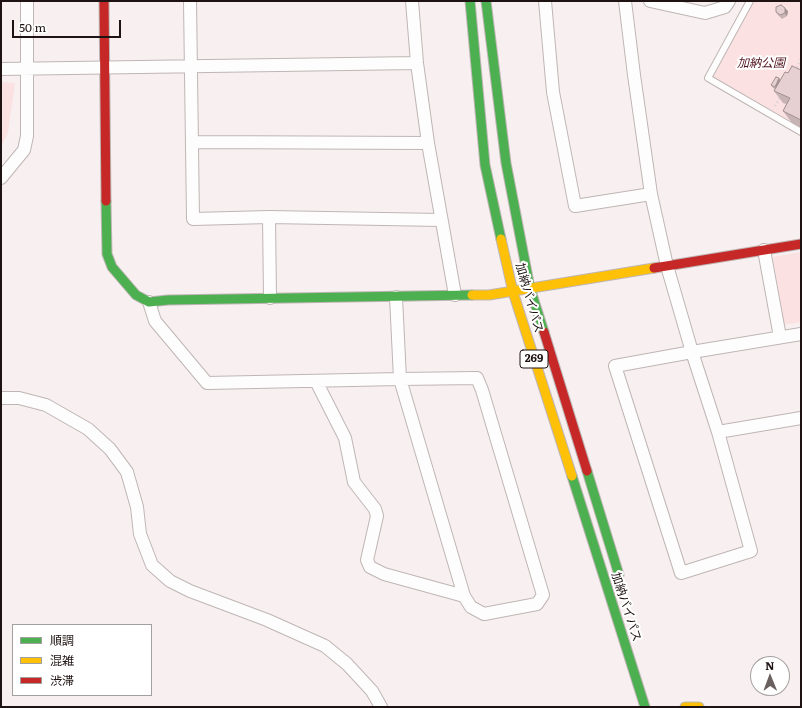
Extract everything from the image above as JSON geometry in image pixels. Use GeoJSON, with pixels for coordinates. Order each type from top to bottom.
{"type":"FeatureCollection","features":[{"type":"Feature","properties":{"kind":"main road"},"geometry":{"type":"LineString","coordinates":[[104,1],[107,254],[112,266],[136,296],[149,302],[168,300],[489,295],[801,244]]}},
{"type":"Feature","properties":{"kind":"main road","name":"加納バイパス"},"geometry":{"type":"LineString","coordinates":[[470,1],[485,165],[513,292],[645,707]]}},
{"type":"Feature","properties":{"kind":"main road","name":"加納バイパス"},"geometry":{"type":"LineString","coordinates":[[486,1],[506,163],[530,288],[622,585]]}},
{"type":"Feature","properties":{"kind":"main road"},"geometry":{"type":"LineString","coordinates":[[685,707],[699,707]]}},
{"type":"Feature","properties":{"kind":"street"},"geometry":{"type":"LineString","coordinates":[[1,178],[24,150],[27,136],[27,1]]}},
{"type":"Feature","properties":{"kind":"street"},"geometry":{"type":"LineString","coordinates":[[190,1],[193,218],[270,217],[441,220]]}},
{"type":"Feature","properties":{"kind":"street"},"geometry":{"type":"LineString","coordinates":[[412,1],[417,63],[428,143],[456,295]]}},
{"type":"Feature","properties":{"kind":"street"},"geometry":{"type":"LineString","coordinates":[[544,1],[553,92],[575,206],[651,194]]}},
{"type":"Feature","properties":{"kind":"street"},"geometry":{"type":"LineString","coordinates":[[625,1],[651,194],[667,266],[692,352],[718,432],[751,551],[681,573],[615,366],[692,352],[801,334]]}},
{"type":"Feature","properties":{"kind":"street"},"geometry":{"type":"LineString","coordinates":[[650,1],[705,13],[725,7],[729,1]]}},
{"type":"Feature","properties":{"kind":"street"},"geometry":{"type":"LineString","coordinates":[[1,69],[417,63]]}},
{"type":"Feature","properties":{"kind":"street"},"geometry":{"type":"LineString","coordinates":[[192,142],[428,143]]}},
{"type":"Feature","properties":{"kind":"street"},"geometry":{"type":"LineString","coordinates":[[270,217],[270,298]]}},
{"type":"Feature","properties":{"kind":"street"},"geometry":{"type":"LineString","coordinates":[[764,250],[780,337]]}},
{"type":"Feature","properties":{"kind":"street"},"geometry":{"type":"LineString","coordinates":[[149,302],[155,321],[207,383],[400,379],[477,378],[482,390],[543,595],[537,604],[484,614],[472,607],[464,596],[400,379],[396,297]]}},
{"type":"Feature","properties":{"kind":"street"},"geometry":{"type":"LineString","coordinates":[[316,381],[345,438],[354,482],[375,509],[377,516],[367,560],[370,566],[384,574],[464,596]]}},
{"type":"Feature","properties":{"kind":"street"},"geometry":{"type":"LineString","coordinates":[[1,398],[19,398],[46,405],[88,429],[110,448],[127,472],[137,507],[140,534],[152,566],[170,581],[267,620],[325,646],[347,664],[372,691],[381,707]]}},
{"type":"Feature","properties":{"kind":"street"},"geometry":{"type":"LineString","coordinates":[[718,432],[801,418]]}},
{"type":"Feature","properties":{"kind":"lane"},"geometry":{"type":"LineString","coordinates":[[750,1],[708,78],[801,132]]}},
{"type":"Feature","properties":{"kind":"path"},"geometry":{"type":"LineString","coordinates":[[793,73],[801,59]]}},
{"type":"Feature","properties":{"kind":"path"},"geometry":{"type":"LineString","coordinates":[[770,115],[782,94]]}},
{"type":"Feature","properties":{"kind":"green space","name":"加納公園"},"geometry":{"type":"Polygon","coordinates":[[[750,1],[801,1],[801,132],[708,78],[750,1]]]}},
{"type":"Feature","properties":{"kind":"green space"},"geometry":{"type":"Polygon","coordinates":[[[1,82],[15,83],[8,133],[1,147],[1,82]]]}},
{"type":"Feature","properties":{"kind":"green space"},"geometry":{"type":"Polygon","coordinates":[[[801,252],[801,322],[784,325],[773,257],[801,252]]]}},
{"type":"Feature","properties":{"kind":"building"},"geometry":{"type":"Polygon","coordinates":[[[781,5],[785,8],[785,13],[780,15],[776,12],[776,7],[781,5]]]}},
{"type":"Feature","properties":{"kind":"building"},"geometry":{"type":"Polygon","coordinates":[[[792,66],[801,70],[801,120],[783,111],[790,98],[774,91],[785,72],[788,73],[792,66]]]}},
{"type":"Feature","properties":{"kind":"building"},"geometry":{"type":"Polygon","coordinates":[[[776,77],[779,78],[775,87],[771,85],[776,77]]]}},
{"type":"Feature","properties":{"kind":"traffic: fast"},"geometry":{"type":"LineString","coordinates":[[470,1],[485,165],[501,239]]}},
{"type":"Feature","properties":{"kind":"traffic: fast"},"geometry":{"type":"LineString","coordinates":[[486,1],[506,163],[530,288],[544,332]]}},
{"type":"Feature","properties":{"kind":"traffic: fast"},"geometry":{"type":"LineString","coordinates":[[106,201],[107,254],[112,267],[136,295],[149,302],[168,300],[472,295]]}},
{"type":"Feature","properties":{"kind":"traffic: fast"},"geometry":{"type":"LineString","coordinates":[[587,471],[619,575]]}},
{"type":"Feature","properties":{"kind":"traffic: fast"},"geometry":{"type":"LineString","coordinates":[[572,476],[645,707]]}},
{"type":"Feature","properties":{"kind":"traffic: slow"},"geometry":{"type":"LineString","coordinates":[[501,239],[513,292],[572,476]]}},
{"type":"Feature","properties":{"kind":"traffic: slow"},"geometry":{"type":"LineString","coordinates":[[472,295],[489,295],[654,268]]}},
{"type":"Feature","properties":{"kind":"traffic: slow"},"geometry":{"type":"LineString","coordinates":[[685,707],[699,707]]}},
{"type":"Feature","properties":{"kind":"traffic: jam"},"geometry":{"type":"LineString","coordinates":[[104,1],[106,201]]}},
{"type":"Feature","properties":{"kind":"traffic: jam"},"geometry":{"type":"LineString","coordinates":[[654,268],[801,244]]}},
{"type":"Feature","properties":{"kind":"traffic: jam"},"geometry":{"type":"LineString","coordinates":[[544,332],[587,471]]}}]}
